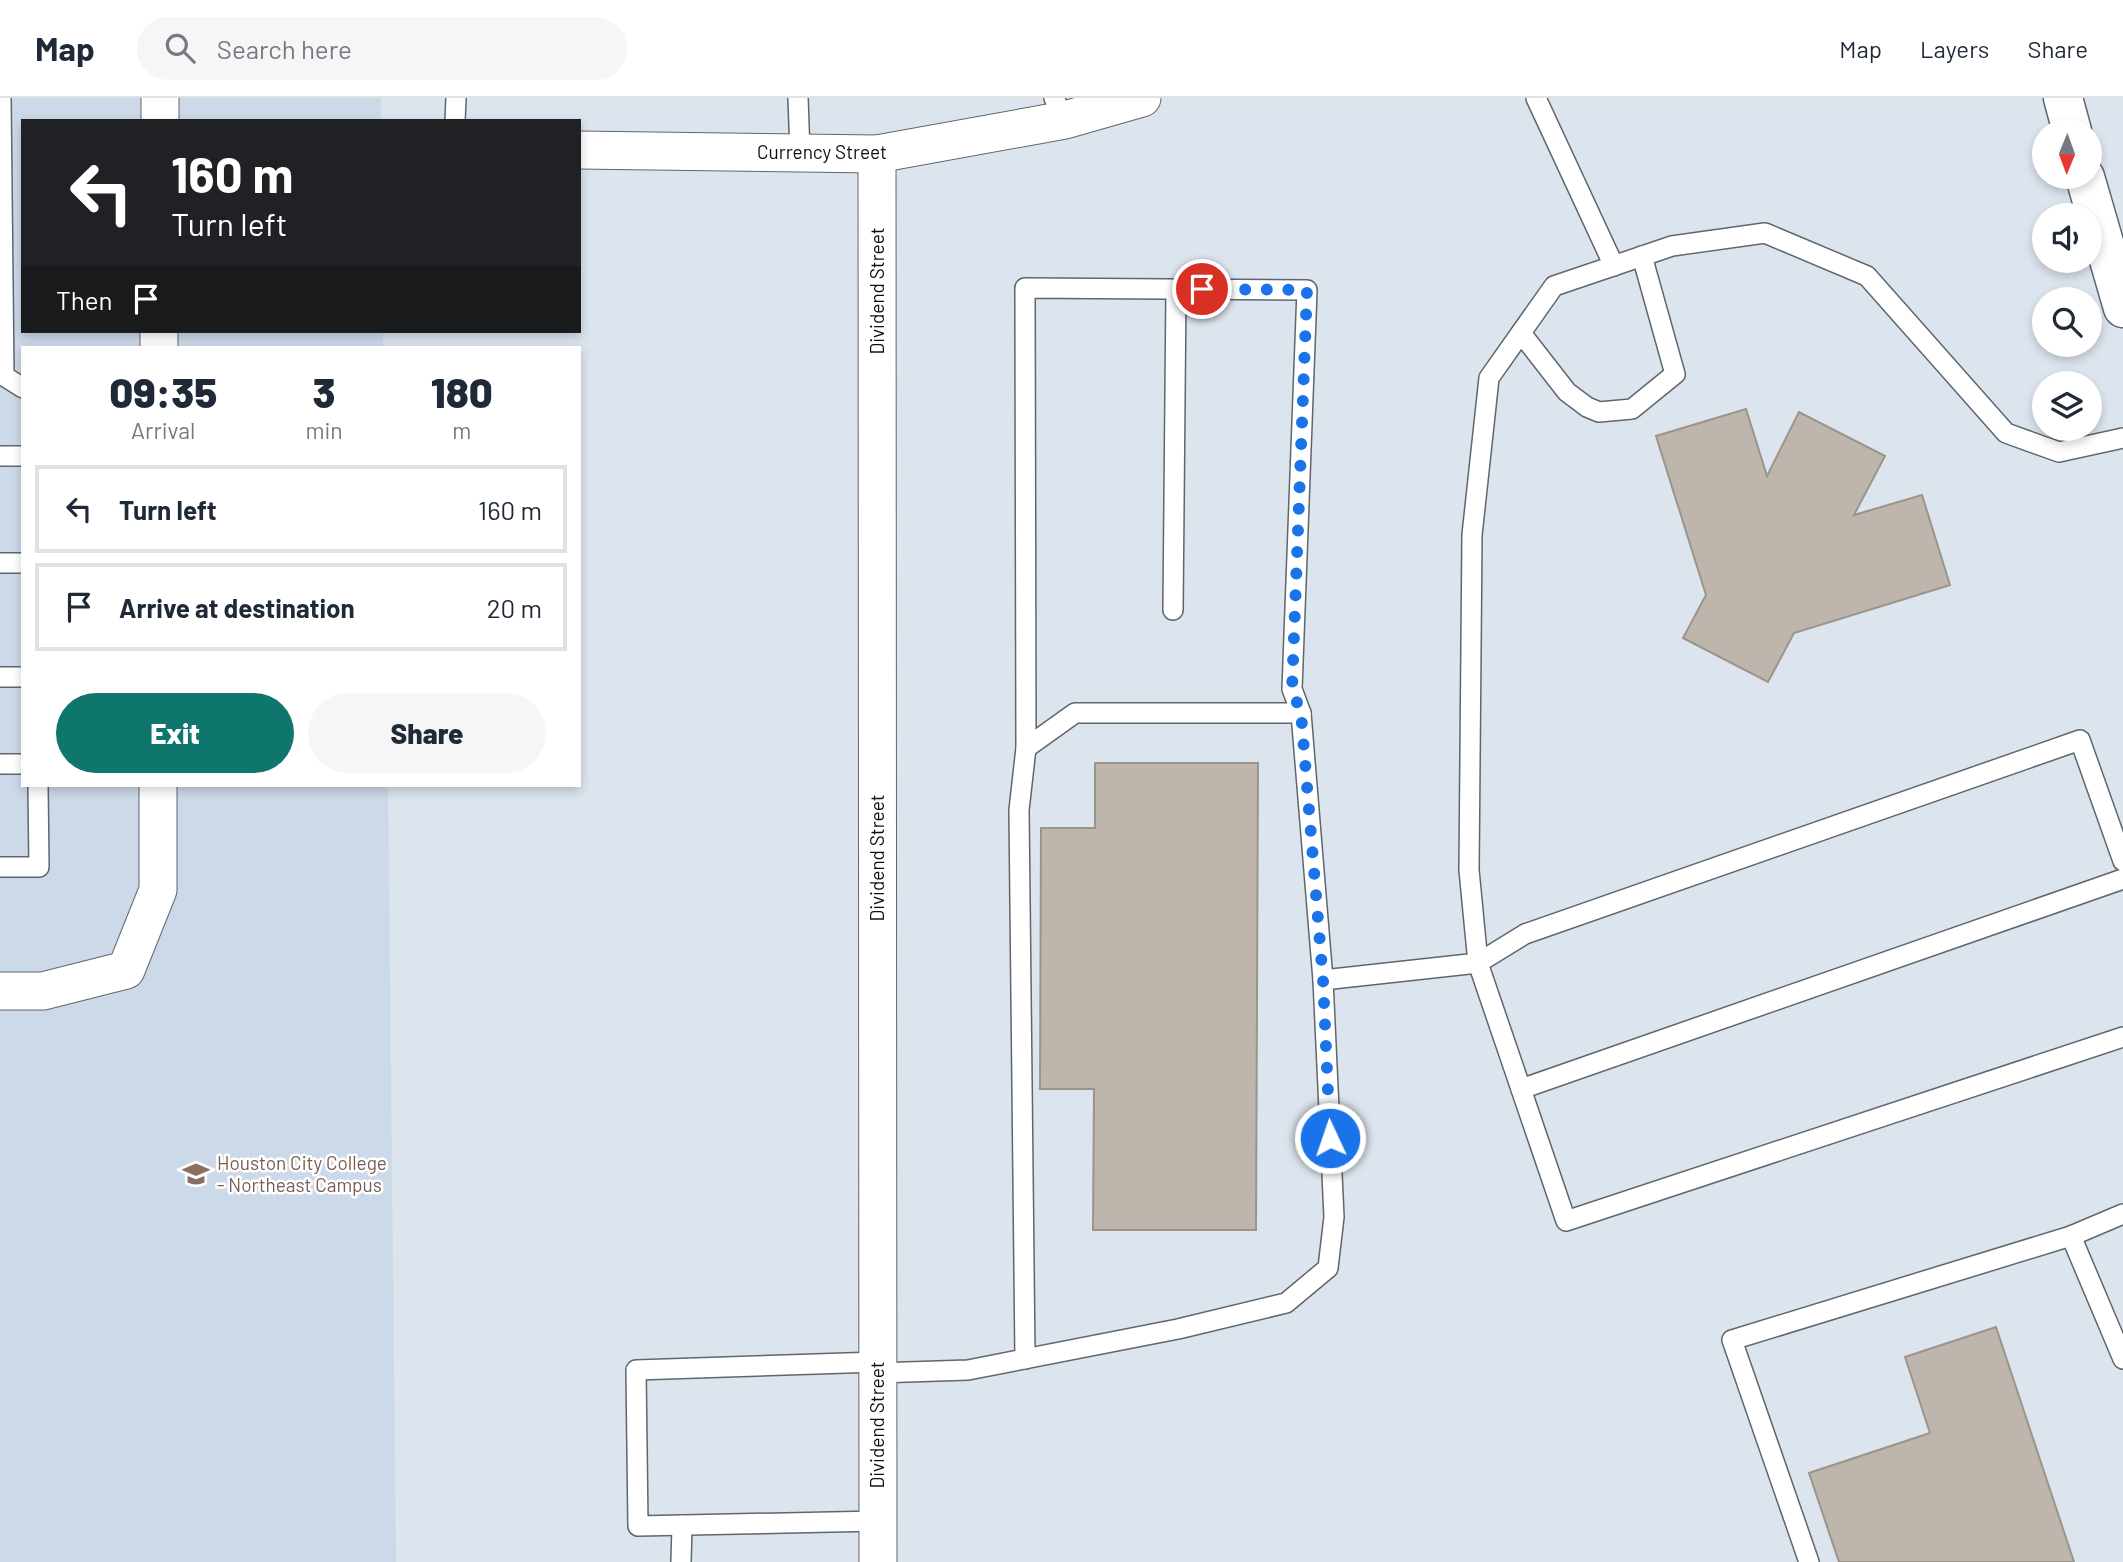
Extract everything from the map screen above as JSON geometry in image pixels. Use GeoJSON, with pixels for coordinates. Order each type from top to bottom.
{"type":"FeatureCollection","features":[{"type":"Feature","properties":{"kind":"main road"},"geometry":{"type":"LineString","coordinates":[[2088,189],[2123,308]]}},
{"type":"Feature","properties":{"kind":"street"},"geometry":{"type":"LineString","coordinates":[[160,98],[160,119]]}},
{"type":"Feature","properties":{"kind":"street","name":"Currency Street"},"geometry":{"type":"LineString","coordinates":[[581,150],[877,155],[1060,109],[1142,98]]}},
{"type":"Feature","properties":{"kind":"street","name":"Dividend Street"},"geometry":{"type":"LineString","coordinates":[[877,155],[878,1562]]}},
{"type":"Feature","properties":{"kind":"street"},"geometry":{"type":"LineString","coordinates":[[0,991],[43,991],[126,971],[158,890],[158,787]]}},
{"type":"Feature","properties":{"kind":"lane"},"geometry":{"type":"LineString","coordinates":[[1,98],[9,376]]}},
{"type":"Feature","properties":{"kind":"lane"},"geometry":{"type":"LineString","coordinates":[[455,119],[456,98]]}},
{"type":"Feature","properties":{"kind":"lane"},"geometry":{"type":"LineString","coordinates":[[798,98],[800,153]]}},
{"type":"Feature","properties":{"kind":"lane"},"geometry":{"type":"LineString","coordinates":[[1536,98],[1614,266]]}},
{"type":"Feature","properties":{"kind":"lane"},"geometry":{"type":"LineString","coordinates":[[2123,438],[2059,452],[2006,433],[1867,276],[1765,233],[1672,246],[1554,286],[1489,377],[1472,535],[1469,870],[1478,963],[1566,1221],[2123,1037]]}},
{"type":"Feature","properties":{"kind":"lane"},"geometry":{"type":"LineString","coordinates":[[1521,333],[1567,392],[1587,407],[1599,412],[1632,409],[1675,374],[1642,256]]}},
{"type":"Feature","properties":{"kind":"lane"},"geometry":{"type":"LineString","coordinates":[[878,1521],[638,1526],[636,1370],[968,1370],[1025,1359],[1178,1329],[1286,1303],[1328,1268],[1334,1217],[1323,980],[1301,713],[1292,689],[1307,290],[1025,288],[1026,748],[1019,810],[1025,1359]]}},
{"type":"Feature","properties":{"kind":"lane"},"geometry":{"type":"LineString","coordinates":[[1174,610],[1176,289]]}},
{"type":"Feature","properties":{"kind":"lane"},"geometry":{"type":"LineString","coordinates":[[0,456],[21,456]]}},
{"type":"Feature","properties":{"kind":"lane"},"geometry":{"type":"LineString","coordinates":[[0,563],[21,563]]}},
{"type":"Feature","properties":{"kind":"lane"},"geometry":{"type":"LineString","coordinates":[[0,677],[21,677]]}},
{"type":"Feature","properties":{"kind":"lane"},"geometry":{"type":"LineString","coordinates":[[1026,748],[1075,713],[1301,713]]}},
{"type":"Feature","properties":{"kind":"lane"},"geometry":{"type":"LineString","coordinates":[[1323,980],[1478,963],[1525,934],[2080,740],[2123,861]]}},
{"type":"Feature","properties":{"kind":"lane"},"geometry":{"type":"LineString","coordinates":[[0,764],[21,764]]}},
{"type":"Feature","properties":{"kind":"lane"},"geometry":{"type":"LineString","coordinates":[[0,867],[38,867],[38,787]]}},
{"type":"Feature","properties":{"kind":"lane"},"geometry":{"type":"LineString","coordinates":[[1521,1089],[2123,879]]}},
{"type":"Feature","properties":{"kind":"lane"},"geometry":{"type":"LineString","coordinates":[[1809,1562],[1732,1340],[2071,1236],[2123,1214]]}},
{"type":"Feature","properties":{"kind":"lane"},"geometry":{"type":"LineString","coordinates":[[2071,1236],[2123,1359]]}},
{"type":"Feature","properties":{"kind":"lane"},"geometry":{"type":"LineString","coordinates":[[681,1562],[682,1525]]}},
{"type":"Feature","properties":{"kind":"shaded area","name":"Houston City College - Northeast Campus"},"geometry":{"type":"Polygon","coordinates":[[[0,98],[381,98],[381,119],[21,119],[21,333],[383,333],[383,346],[21,346],[21,787],[388,787],[396,1562],[0,1562],[0,98]]]}},
{"type":"Feature","properties":{"kind":"building"},"geometry":{"type":"Polygon","coordinates":[[[1746,409],[1767,476],[1799,412],[1885,456],[1854,515],[1922,495],[1950,585],[1794,633],[1768,682],[1683,638],[1706,595],[1656,436],[1746,409]]]}},
{"type":"Feature","properties":{"kind":"building"},"geometry":{"type":"Polygon","coordinates":[[[1095,763],[1258,763],[1256,1230],[1093,1230],[1094,1089],[1040,1089],[1041,828],[1095,828],[1095,763]]]}},
{"type":"Feature","properties":{"kind":"building"},"geometry":{"type":"Polygon","coordinates":[[[1996,1327],[2074,1562],[1839,1562],[1809,1473],[1930,1433],[1905,1357],[1996,1327]]]}},
{"type":"Feature","properties":{"kind":"place","name":"Houston City College - Northeast Campus"},"geometry":{"type":"Point","coordinates":[196,1174]}},
{"type":"Feature","properties":{"kind":"route"},"geometry":{"type":"LineString","coordinates":[[1202,289],[1307,290],[1292,689],[1301,713],[1323,980],[1330,1138]]}}]}
